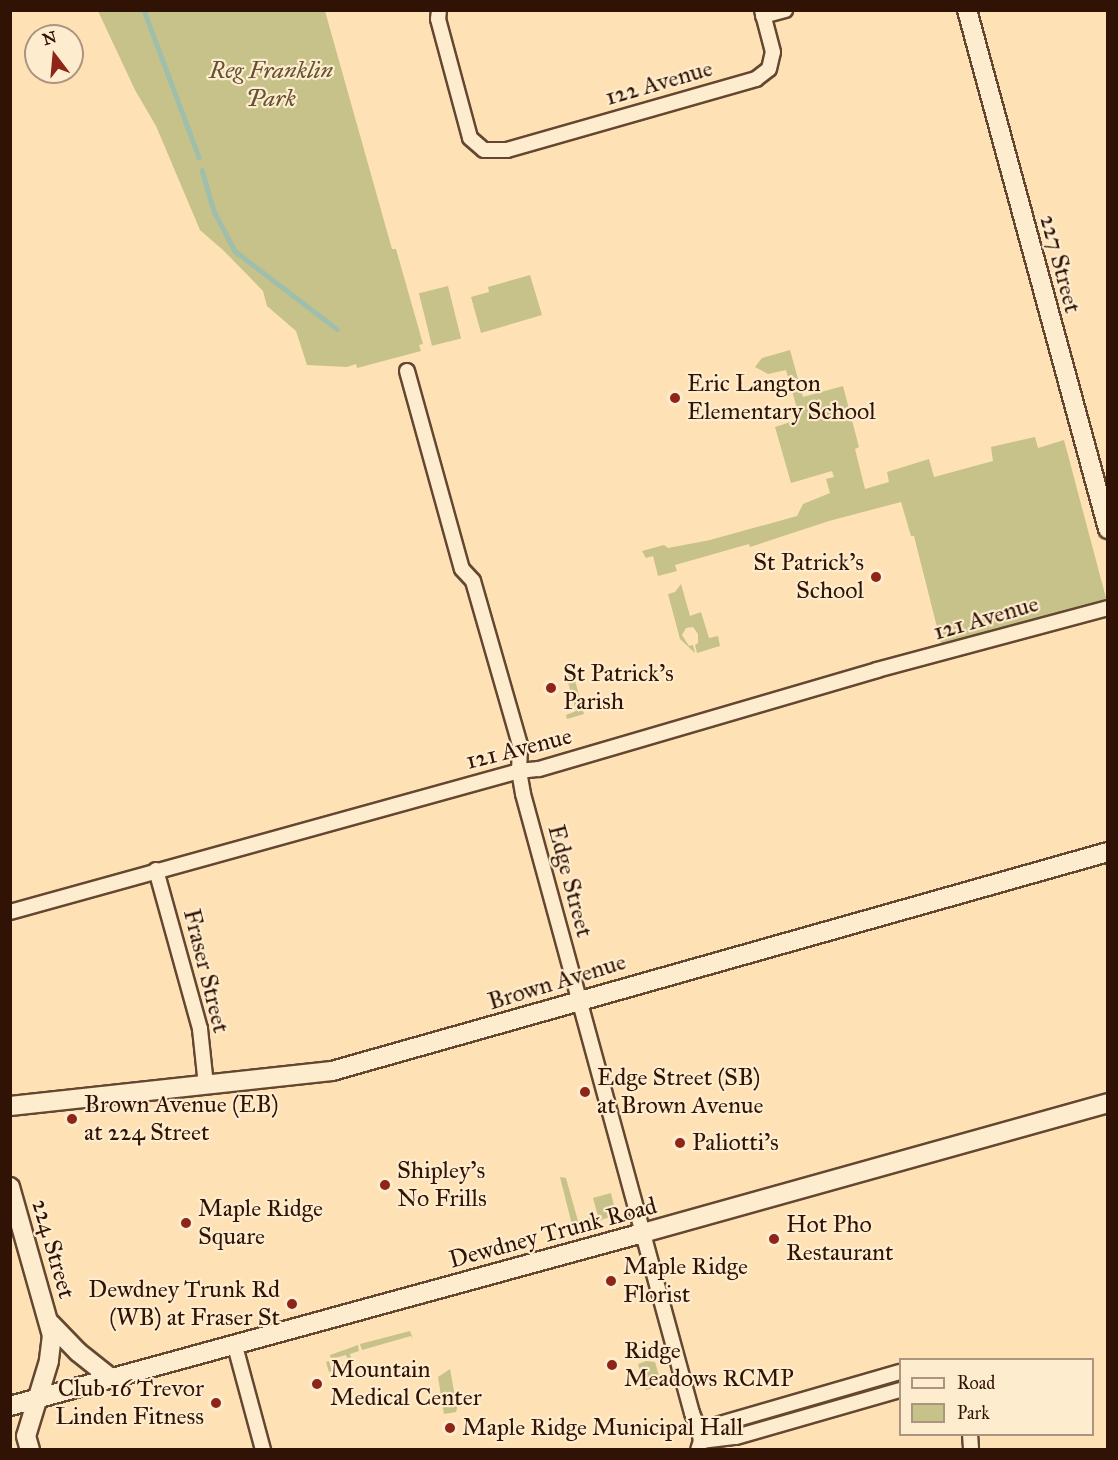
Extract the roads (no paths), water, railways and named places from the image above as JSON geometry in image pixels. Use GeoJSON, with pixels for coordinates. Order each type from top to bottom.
{"type":"FeatureCollection","features":[{"type":"Feature","properties":{"kind":"main road","name":"227 Street"},"geometry":{"type":"LineString","coordinates":[[967,10],[1107,529]]}},
{"type":"Feature","properties":{"kind":"main road","name":"Brown Avenue"},"geometry":{"type":"LineString","coordinates":[[10,1107],[332,1071],[579,999],[1107,852]]}},
{"type":"Feature","properties":{"kind":"main road","name":"Dewdney Trunk Road"},"geometry":{"type":"LineString","coordinates":[[10,1406],[235,1346],[1107,1103]]}},
{"type":"Feature","properties":{"kind":"main road","name":"224 Street"},"geometry":{"type":"LineString","coordinates":[[10,1187],[50,1323],[52,1350],[35,1400],[26,1436],[30,1449]]}},
{"type":"Feature","properties":{"kind":"main road","name":"224 Street"},"geometry":{"type":"LineString","coordinates":[[50,1323],[78,1352],[112,1379]]}},
{"type":"Feature","properties":{"kind":"street","name":"122 Avenue"},"geometry":{"type":"LineString","coordinates":[[440,10],[438,19],[470,138],[484,150],[507,150],[756,79],[769,69],[773,52],[762,14],[785,10]]}},
{"type":"Feature","properties":{"kind":"street","name":"Edge Street"},"geometry":{"type":"LineString","coordinates":[[407,371],[462,569],[473,581],[487,623],[520,745],[519,771],[523,794],[701,1442]]}},
{"type":"Feature","properties":{"kind":"street","name":"121 Avenue"},"geometry":{"type":"LineString","coordinates":[[10,912],[519,771],[539,769],[878,670],[1107,608]]}},
{"type":"Feature","properties":{"kind":"street","name":"Fraser Street"},"geometry":{"type":"LineString","coordinates":[[156,870],[200,1029],[206,1085]]}},
{"type":"Feature","properties":{"kind":"street"},"geometry":{"type":"LineString","coordinates":[[235,1346],[263,1449]]}},
{"type":"Feature","properties":{"kind":"street"},"geometry":{"type":"LineString","coordinates":[[701,1442],[899,1372]]}},
{"type":"Feature","properties":{"kind":"street"},"geometry":{"type":"LineString","coordinates":[[701,1442],[736,1437],[899,1390]]}},
{"type":"Feature","properties":{"kind":"waterway"},"geometry":{"type":"LineString","coordinates":[[144,10],[199,157]]}},
{"type":"Feature","properties":{"kind":"waterway"},"geometry":{"type":"LineString","coordinates":[[202,170],[214,211],[235,251],[337,329]]}},
{"type":"Feature","properties":{"kind":"place","name":"Eric Langton Elementary School"},"geometry":{"type":"Point","coordinates":[675,398]}},
{"type":"Feature","properties":{"kind":"place","name":"St Patrick's School"},"geometry":{"type":"Point","coordinates":[876,577]}},
{"type":"Feature","properties":{"kind":"place","name":"St Patrick's Parish"},"geometry":{"type":"Point","coordinates":[551,688]}},
{"type":"Feature","properties":{"kind":"place","name":"Edge Street (SB) at Brown Avenue"},"geometry":{"type":"Point","coordinates":[585,1092]}},
{"type":"Feature","properties":{"kind":"place","name":"Brown Avenue (EB) at 224 Street"},"geometry":{"type":"Point","coordinates":[72,1119]}},
{"type":"Feature","properties":{"kind":"place","name":"Paliotti's"},"geometry":{"type":"Point","coordinates":[680,1143]}},
{"type":"Feature","properties":{"kind":"place","name":"Shipley's No Frills"},"geometry":{"type":"Point","coordinates":[385,1185]}},
{"type":"Feature","properties":{"kind":"place","name":"Maple Ridge Square"},"geometry":{"type":"Point","coordinates":[186,1223]}},
{"type":"Feature","properties":{"kind":"place","name":"Hot Pho Restaurant"},"geometry":{"type":"Point","coordinates":[774,1239]}},
{"type":"Feature","properties":{"kind":"place","name":"Maple Ridge Florist"},"geometry":{"type":"Point","coordinates":[611,1281]}},
{"type":"Feature","properties":{"kind":"place","name":"Dewdney Trunk Rd (WB) at Fraser St"},"geometry":{"type":"Point","coordinates":[292,1304]}},
{"type":"Feature","properties":{"kind":"place","name":"Ridge Meadows RCMP"},"geometry":{"type":"Point","coordinates":[612,1365]}},
{"type":"Feature","properties":{"kind":"place","name":"Mountain Medical Center"},"geometry":{"type":"Point","coordinates":[317,1384]}},
{"type":"Feature","properties":{"kind":"place","name":"Club 16 Trevor Linden Fitness"},"geometry":{"type":"Point","coordinates":[216,1403]}},
{"type":"Feature","properties":{"kind":"place","name":"Maple Ridge Municipal Hall"},"geometry":{"type":"Point","coordinates":[450,1428]}},
{"type":"Feature","properties":{"kind":"park label","name":"Reg Franklin Park"},"geometry":{"type":"Point","coordinates":[271,85]}}]}
